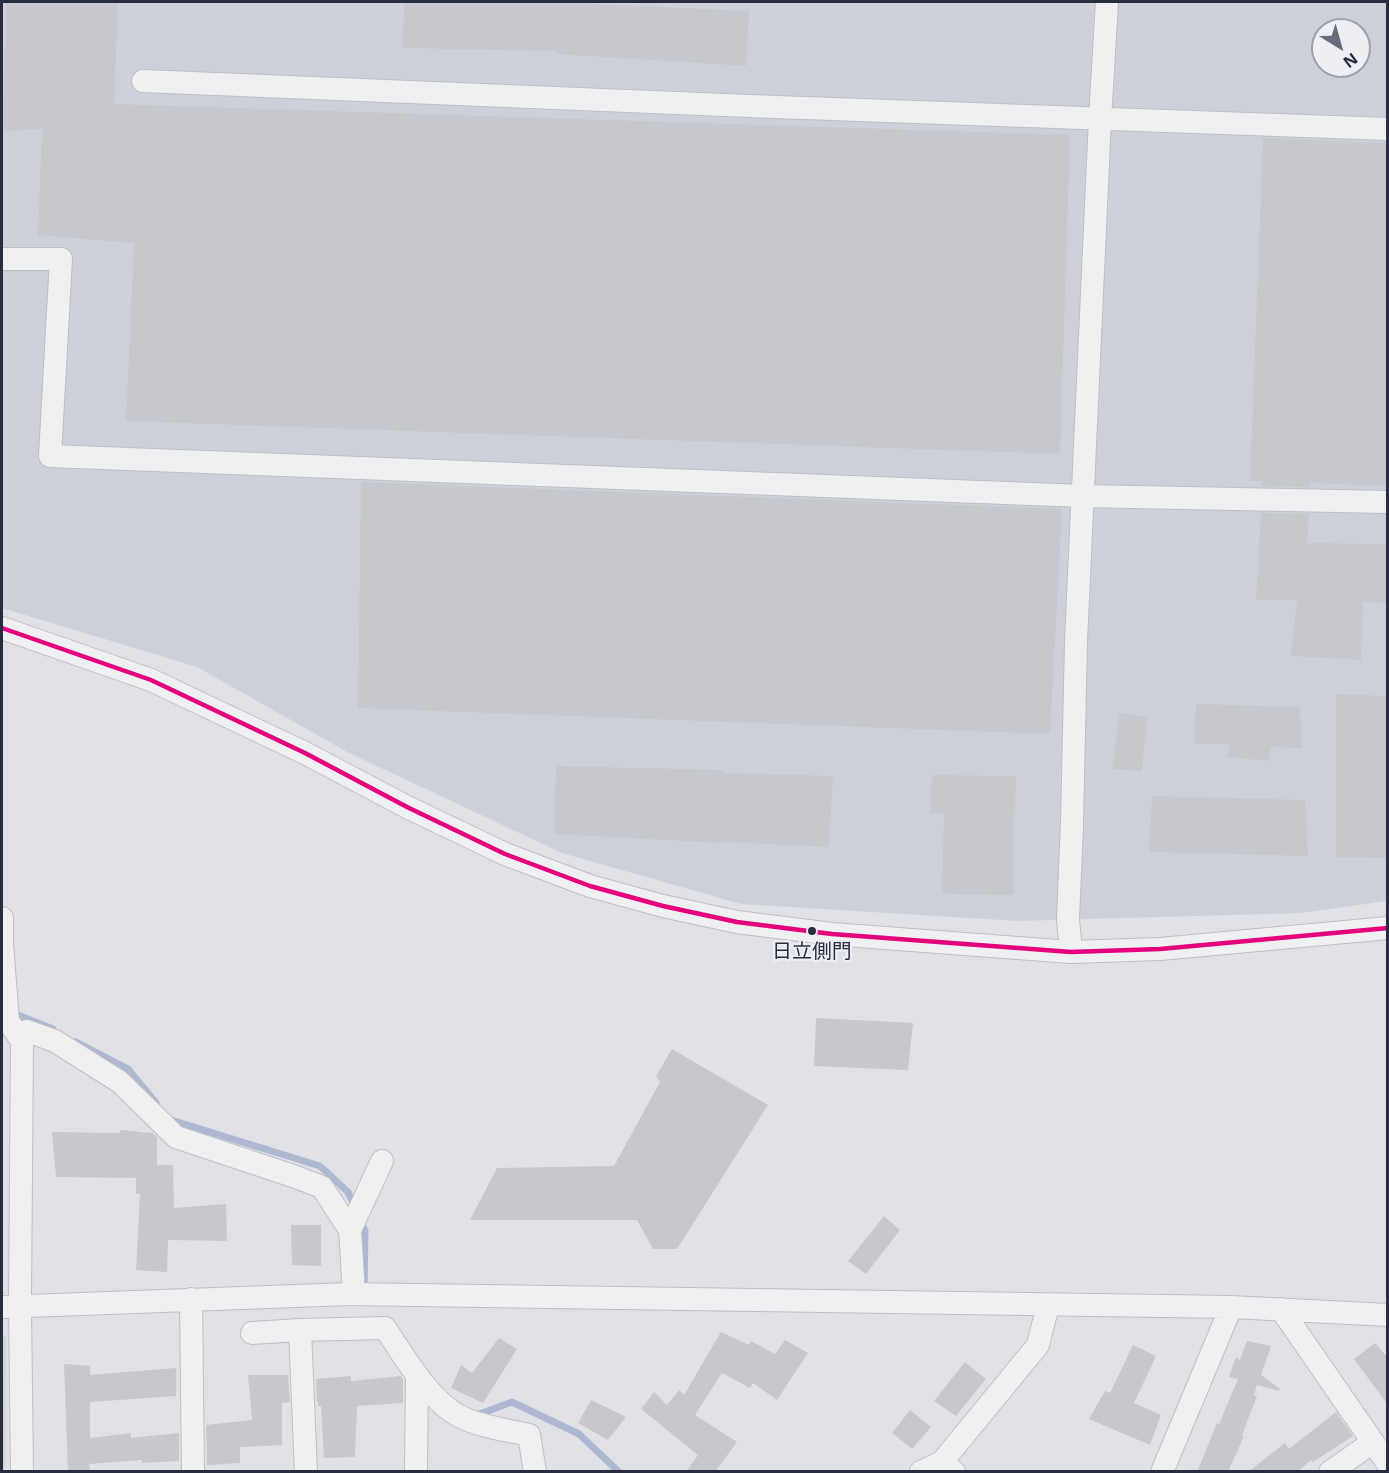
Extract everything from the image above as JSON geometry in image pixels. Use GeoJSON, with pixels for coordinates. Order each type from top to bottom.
{"type":"FeatureCollection","features":[{"type":"Feature","properties":{"kind":"street"},"geometry":{"type":"LineString","coordinates":[[1071,952],[1068,919],[1076,641],[1107,2]]}},
{"type":"Feature","properties":{"kind":"street"},"geometry":{"type":"LineString","coordinates":[[143,81],[1388,129]]}},
{"type":"Feature","properties":{"kind":"street"},"geometry":{"type":"LineString","coordinates":[[2,259],[61,259],[50,456],[1083,496],[1388,502]]}},
{"type":"Feature","properties":{"kind":"street"},"geometry":{"type":"LineString","coordinates":[[2,628],[151,680],[305,753],[407,807],[505,854],[590,886],[663,906],[737,922],[832,934],[1071,952],[1160,949],[1388,928]]}},
{"type":"Feature","properties":{"kind":"street"},"geometry":{"type":"LineString","coordinates":[[2,918],[9,1025],[22,1041],[11,1306],[22,1472]]}},
{"type":"Feature","properties":{"kind":"street"},"geometry":{"type":"LineString","coordinates":[[9,1025],[55,1041],[120,1082],[177,1137],[322,1187],[351,1230]]}},
{"type":"Feature","properties":{"kind":"street"},"geometry":{"type":"LineString","coordinates":[[354,1294],[351,1230],[382,1161]]}},
{"type":"Feature","properties":{"kind":"street"},"geometry":{"type":"LineString","coordinates":[[11,1306],[354,1294],[1232,1308],[1388,1315]]}},
{"type":"Feature","properties":{"kind":"street"},"geometry":{"type":"LineString","coordinates":[[191,1299],[193,1472]]}},
{"type":"Feature","properties":{"kind":"street"},"geometry":{"type":"LineString","coordinates":[[939,1468],[1038,1345],[1048,1305]]}},
{"type":"Feature","properties":{"kind":"street"},"geometry":{"type":"LineString","coordinates":[[1162,1472],[1232,1308]]}},
{"type":"Feature","properties":{"kind":"street"},"geometry":{"type":"LineString","coordinates":[[1281,1309],[1388,1464]]}},
{"type":"Feature","properties":{"kind":"street"},"geometry":{"type":"LineString","coordinates":[[252,1333],[385,1328],[417,1377],[445,1406],[461,1417],[530,1435],[535,1472]]}},
{"type":"Feature","properties":{"kind":"street"},"geometry":{"type":"LineString","coordinates":[[300,1330],[306,1472]]}},
{"type":"Feature","properties":{"kind":"street"},"geometry":{"type":"LineString","coordinates":[[416,1472],[417,1377]]}},
{"type":"Feature","properties":{"kind":"street"},"geometry":{"type":"LineString","coordinates":[[1330,1472],[1373,1442]]}},
{"type":"Feature","properties":{"kind":"shaded area"},"geometry":{"type":"Polygon","coordinates":[[[2,2],[1387,2],[1387,901],[1301,913],[1018,921],[741,904],[562,853],[349,753],[197,667],[2,608],[2,2]]]}},
{"type":"Feature","properties":{"kind":"shaded area"},"geometry":{"type":"Polygon","coordinates":[[[2,1337],[6,1337],[5,1472],[2,1471],[2,1337]]]}},
{"type":"Feature","properties":{"kind":"building"},"geometry":{"type":"Polygon","coordinates":[[[7,2],[118,2],[114,104],[1070,135],[1060,454],[126,421],[134,243],[38,235],[42,129],[2,131],[7,2]]]}},
{"type":"Feature","properties":{"kind":"building"},"geometry":{"type":"Polygon","coordinates":[[[404,2],[550,2],[749,11],[746,66],[557,54],[557,51],[403,48],[404,2]]]}},
{"type":"Feature","properties":{"kind":"building"},"geometry":{"type":"Polygon","coordinates":[[[1263,138],[1388,143],[1388,486],[1310,483],[1310,487],[1262,486],[1262,481],[1250,481],[1263,138]]]}},
{"type":"Feature","properties":{"kind":"building"},"geometry":{"type":"Polygon","coordinates":[[[361,482],[1062,509],[1050,734],[358,708],[361,482]]]}},
{"type":"Feature","properties":{"kind":"building"},"geometry":{"type":"Polygon","coordinates":[[[1261,513],[1309,514],[1307,543],[1388,544],[1388,603],[1363,602],[1361,660],[1291,656],[1297,600],[1256,600],[1261,513]]]}},
{"type":"Feature","properties":{"kind":"building"},"geometry":{"type":"Polygon","coordinates":[[[1336,694],[1388,696],[1388,858],[1336,857],[1336,694]]]}},
{"type":"Feature","properties":{"kind":"building"},"geometry":{"type":"Polygon","coordinates":[[[1196,704],[1300,707],[1302,748],[1271,747],[1269,761],[1227,757],[1230,744],[1194,744],[1196,704]]]}},
{"type":"Feature","properties":{"kind":"building"},"geometry":{"type":"Polygon","coordinates":[[[1119,713],[1147,717],[1142,771],[1112,769],[1119,713]]]}},
{"type":"Feature","properties":{"kind":"building"},"geometry":{"type":"Polygon","coordinates":[[[556,766],[723,770],[723,773],[833,776],[829,847],[554,834],[556,766]]]}},
{"type":"Feature","properties":{"kind":"building"},"geometry":{"type":"Polygon","coordinates":[[[932,775],[1016,776],[1015,814],[1013,814],[1014,895],[942,894],[944,814],[930,814],[932,775]]]}},
{"type":"Feature","properties":{"kind":"building"},"geometry":{"type":"Polygon","coordinates":[[[1152,796],[1305,800],[1308,856],[1149,852],[1152,796]]]}},
{"type":"Feature","properties":{"kind":"building"},"geometry":{"type":"Polygon","coordinates":[[[816,1018],[913,1023],[908,1070],[814,1066],[816,1018]]]}},
{"type":"Feature","properties":{"kind":"building"},"geometry":{"type":"Polygon","coordinates":[[[672,1049],[768,1105],[677,1249],[653,1249],[637,1220],[470,1220],[497,1168],[614,1166],[660,1082],[656,1076],[672,1049]]]}},
{"type":"Feature","properties":{"kind":"building"},"geometry":{"type":"Polygon","coordinates":[[[120,1130],[152,1133],[157,1137],[157,1165],[173,1165],[174,1208],[226,1204],[227,1241],[168,1240],[167,1272],[136,1270],[140,1194],[136,1194],[136,1178],[56,1177],[52,1132],[120,1133],[120,1130]]]}},
{"type":"Feature","properties":{"kind":"building"},"geometry":{"type":"Polygon","coordinates":[[[884,1216],[900,1230],[866,1274],[848,1261],[884,1216]]]}},
{"type":"Feature","properties":{"kind":"building"},"geometry":{"type":"Polygon","coordinates":[[[291,1225],[321,1225],[321,1266],[292,1265],[291,1225]]]}},
{"type":"Feature","properties":{"kind":"building"},"geometry":{"type":"Polygon","coordinates":[[[721,1332],[749,1345],[751,1341],[775,1354],[785,1340],[808,1353],[777,1400],[753,1383],[750,1388],[722,1373],[695,1415],[737,1442],[715,1472],[686,1472],[698,1455],[641,1409],[654,1392],[667,1405],[679,1390],[684,1395],[721,1332]]]}},
{"type":"Feature","properties":{"kind":"building"},"geometry":{"type":"Polygon","coordinates":[[[499,1338],[517,1349],[483,1403],[451,1388],[461,1365],[472,1373],[499,1338]]]}},
{"type":"Feature","properties":{"kind":"building"},"geometry":{"type":"Polygon","coordinates":[[[1247,1341],[1271,1346],[1261,1375],[1280,1389],[1279,1391],[1257,1385],[1254,1395],[1257,1396],[1242,1435],[1244,1436],[1228,1472],[1197,1472],[1238,1379],[1229,1377],[1236,1357],[1240,1360],[1247,1341]]]}},
{"type":"Feature","properties":{"kind":"building"},"geometry":{"type":"Polygon","coordinates":[[[1375,1343],[1388,1358],[1388,1405],[1354,1359],[1375,1343]]]}},
{"type":"Feature","properties":{"kind":"building"},"geometry":{"type":"Polygon","coordinates":[[[1133,1345],[1156,1356],[1134,1403],[1161,1415],[1150,1445],[1089,1419],[1105,1391],[1110,1393],[1133,1345]]]}},
{"type":"Feature","properties":{"kind":"building"},"geometry":{"type":"Polygon","coordinates":[[[965,1362],[986,1379],[956,1416],[934,1401],[965,1362]]]}},
{"type":"Feature","properties":{"kind":"building"},"geometry":{"type":"Polygon","coordinates":[[[64,1364],[90,1366],[90,1375],[176,1368],[176,1396],[90,1402],[90,1438],[131,1433],[131,1438],[179,1433],[179,1461],[142,1463],[142,1460],[89,1464],[90,1472],[68,1472],[64,1364]]]}},
{"type":"Feature","properties":{"kind":"building"},"geometry":{"type":"Polygon","coordinates":[[[248,1375],[288,1375],[290,1402],[282,1403],[282,1445],[240,1447],[240,1463],[207,1465],[206,1425],[252,1420],[248,1375]]]}},
{"type":"Feature","properties":{"kind":"building"},"geometry":{"type":"Polygon","coordinates":[[[351,1376],[351,1381],[401,1376],[403,1403],[357,1406],[355,1457],[324,1458],[321,1406],[318,1406],[317,1402],[316,1379],[351,1376]]]}},
{"type":"Feature","properties":{"kind":"building"},"geometry":{"type":"Polygon","coordinates":[[[591,1400],[626,1417],[608,1440],[578,1423],[591,1400]]]}},
{"type":"Feature","properties":{"kind":"building"},"geometry":{"type":"Polygon","coordinates":[[[910,1410],[931,1427],[912,1449],[892,1433],[910,1410]]]}},
{"type":"Feature","properties":{"kind":"building"},"geometry":{"type":"Polygon","coordinates":[[[1336,1412],[1353,1436],[1313,1462],[1311,1460],[1297,1472],[1248,1472],[1285,1443],[1289,1449],[1336,1412]]]}},
{"type":"Feature","properties":{"kind":"waterway"},"geometry":{"type":"LineString","coordinates":[[10,1012],[53,1029]]}},
{"type":"Feature","properties":{"kind":"waterway"},"geometry":{"type":"LineString","coordinates":[[76,1042],[128,1069],[156,1103]]}},
{"type":"Feature","properties":{"kind":"waterway"},"geometry":{"type":"LineString","coordinates":[[171,1120],[320,1166],[348,1192],[355,1207]]}},
{"type":"Feature","properties":{"kind":"waterway"},"geometry":{"type":"LineString","coordinates":[[360,1220],[365,1231],[364,1289]]}},
{"type":"Feature","properties":{"kind":"waterway"},"geometry":{"type":"LineString","coordinates":[[475,1414],[512,1402],[579,1434],[619,1472]]}},
{"type":"Feature","properties":{"kind":"transit line"},"geometry":{"type":"LineString","coordinates":[[2,628],[151,680],[305,753],[407,807],[505,854],[590,886],[663,906],[737,922],[832,934],[1071,952],[1160,949],[1388,928]]}},
{"type":"Feature","properties":{"kind":"place","name":"日立側門"},"geometry":{"type":"Point","coordinates":[812,931]}}]}
